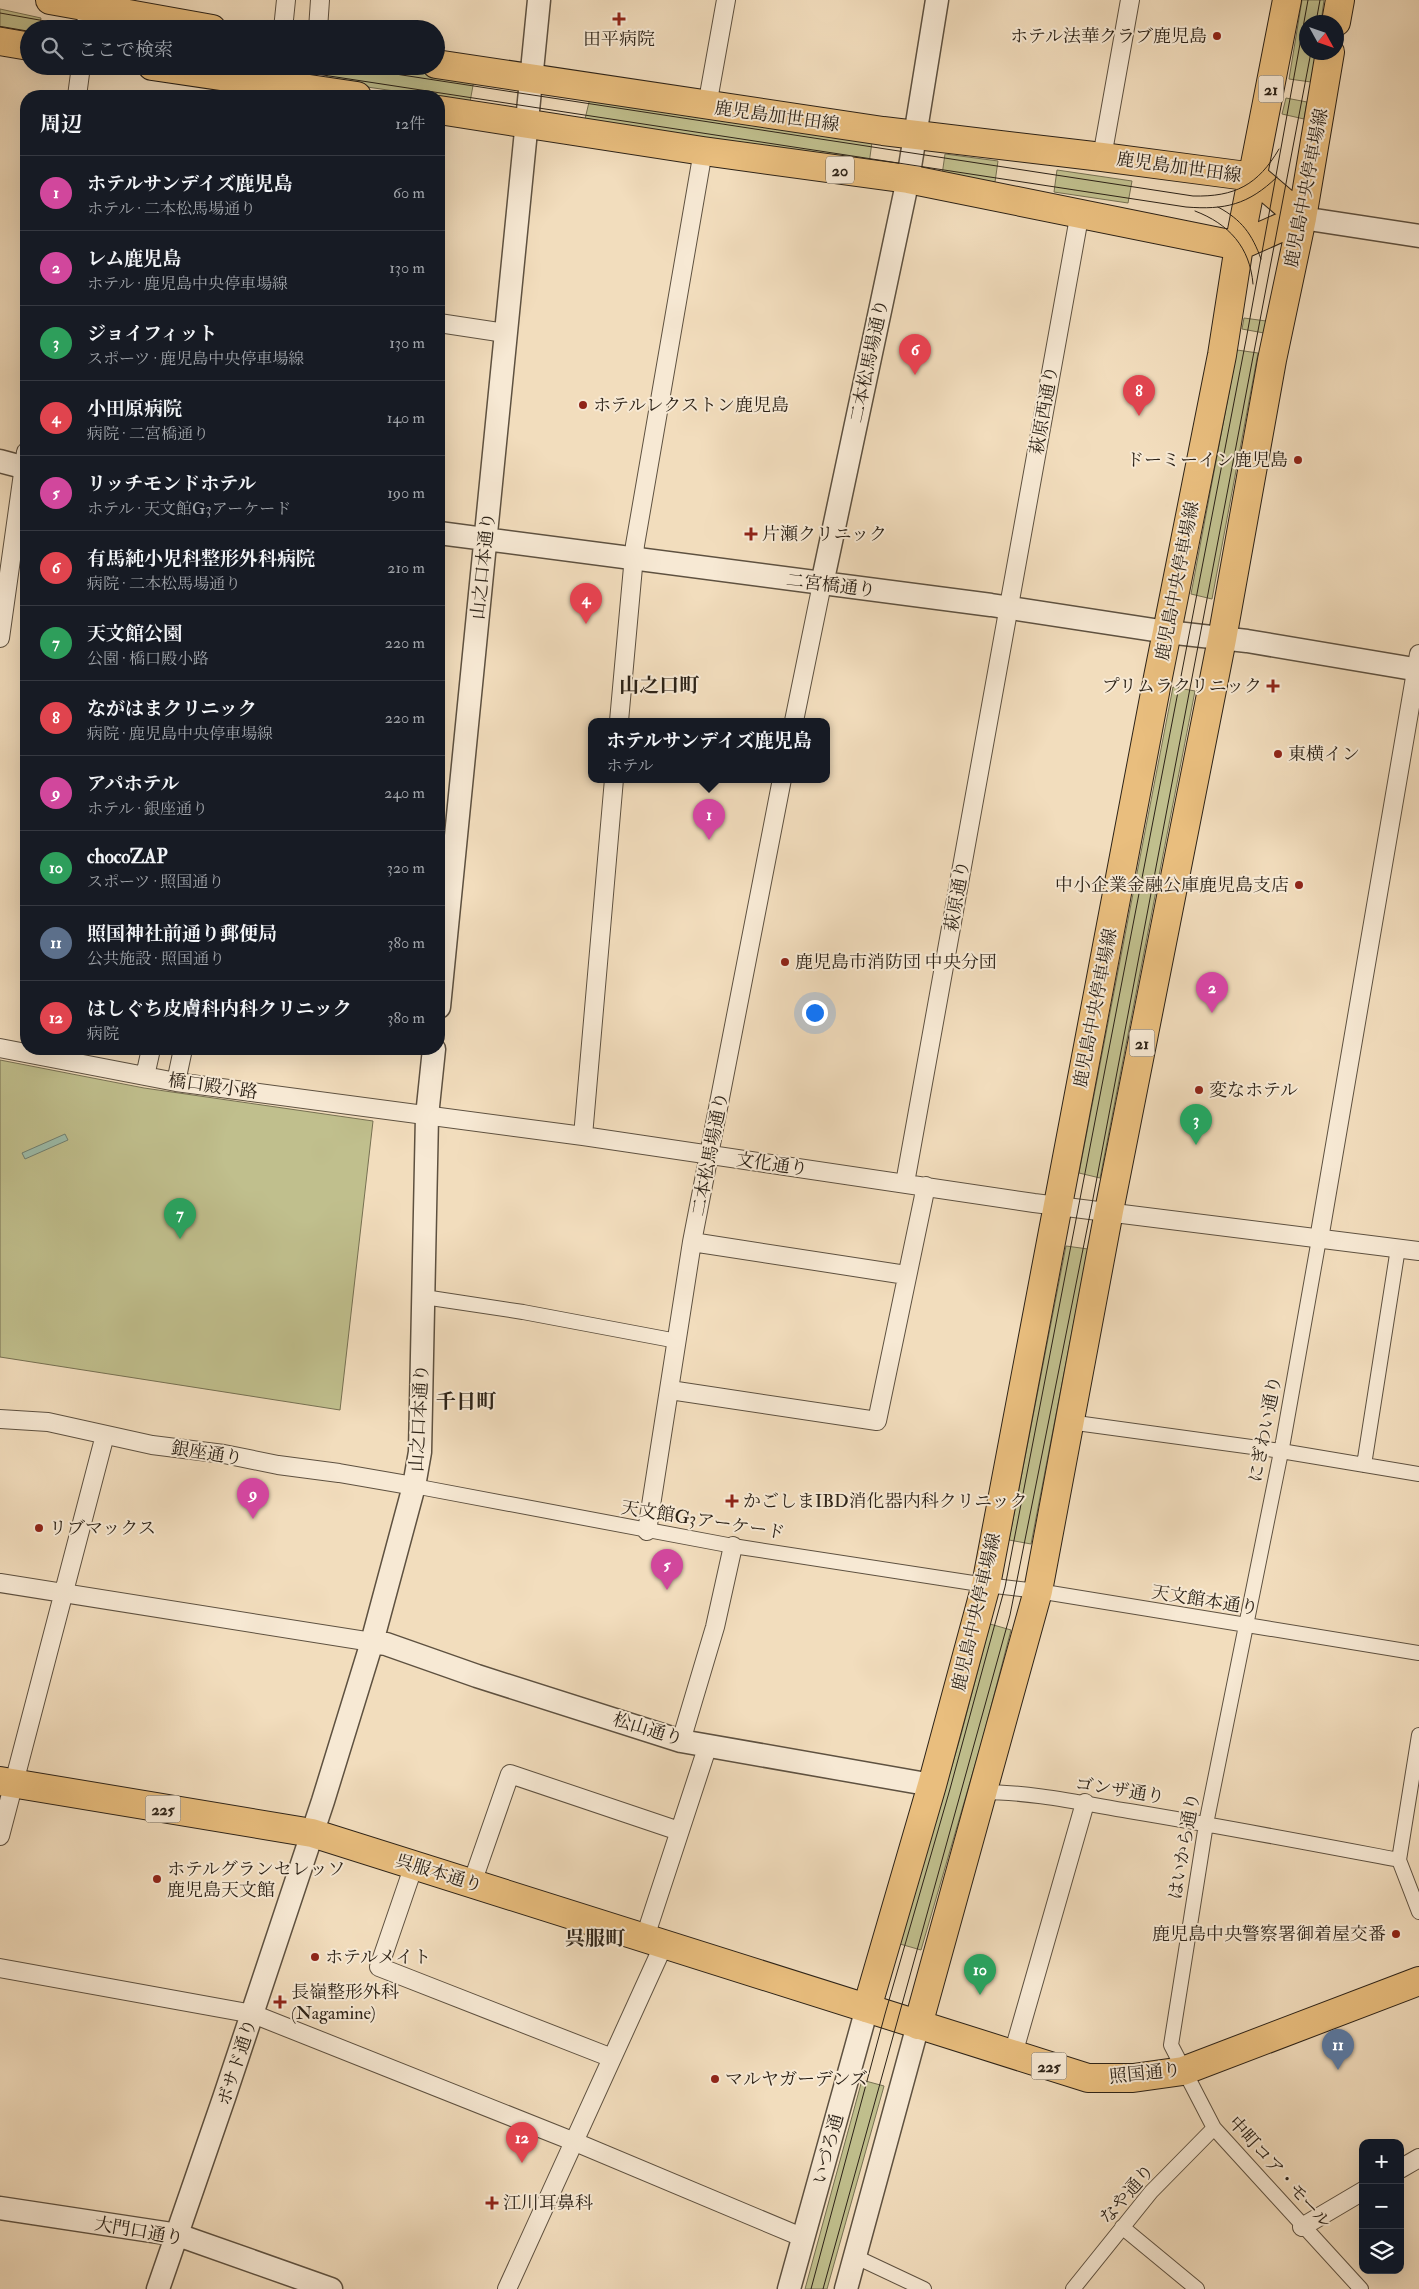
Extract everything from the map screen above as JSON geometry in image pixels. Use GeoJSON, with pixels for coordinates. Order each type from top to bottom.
{"type":"FeatureCollection","features":[{"type":"Feature","properties":{"kind":"main road"},"geometry":{"type":"LineString","coordinates":[[50,0],[88,12],[146,20]]}},
{"type":"Feature","properties":{"kind":"main road","name":"鹿児島中央停車場線"},"geometry":{"type":"LineString","coordinates":[[867,2008],[932,1785],[986,1585],[1167,632],[1222,355],[1239,246],[1254,177],[1287,0]]}},
{"type":"Feature","properties":{"kind":"main road"},"geometry":{"type":"LineString","coordinates":[[1337,15],[1340,0]]}},
{"type":"Feature","properties":{"kind":"main road"},"geometry":{"type":"LineString","coordinates":[[0,41],[20,44]]}},
{"type":"Feature","properties":{"kind":"main road","name":"鹿児島中央停車場線"},"geometry":{"type":"LineString","coordinates":[[918,2025],[1038,1591],[1109,1211],[1222,639],[1272,360],[1302,218],[1329,60]]}},
{"type":"Feature","properties":{"kind":"main road","name":"鹿児島加世田線"},"geometry":{"type":"LineString","coordinates":[[445,65],[706,106],[915,135],[1102,156],[1254,177],[1302,218]]}},
{"type":"Feature","properties":{"kind":"main road"},"geometry":{"type":"LineString","coordinates":[[198,75],[276,90]]}},
{"type":"Feature","properties":{"kind":"main road","name":"20"},"geometry":{"type":"LineString","coordinates":[[445,111],[703,151],[908,179],[1080,212],[1239,246]]}},
{"type":"Feature","properties":{"kind":"main road"},"geometry":{"type":"LineString","coordinates":[[1239,246],[1302,218]]}},
{"type":"Feature","properties":{"kind":"main road","name":"呉服本通り"},"geometry":{"type":"LineString","coordinates":[[7,1783],[312,1833],[867,2008]]}},
{"type":"Feature","properties":{"kind":"main road","name":"照国通り"},"geometry":{"type":"LineString","coordinates":[[867,2008],[1088,2078],[1133,2078],[1184,2071],[1419,1981]]}},
{"type":"Feature","properties":{"kind":"street"},"geometry":{"type":"LineString","coordinates":[[284,20],[286,0]]}},
{"type":"Feature","properties":{"kind":"street"},"geometry":{"type":"LineString","coordinates":[[319,20],[320,0]]}},
{"type":"Feature","properties":{"kind":"street","name":"山之口本通り"},"geometry":{"type":"LineString","coordinates":[[445,946],[539,0]]}},
{"type":"Feature","properties":{"kind":"street"},"geometry":{"type":"LineString","coordinates":[[706,106],[726,0]]}},
{"type":"Feature","properties":{"kind":"street","name":"二本松馬場通り"},"geometry":{"type":"LineString","coordinates":[[795,718],[908,179],[937,0]]}},
{"type":"Feature","properties":{"kind":"street"},"geometry":{"type":"LineString","coordinates":[[1102,156],[1130,0]]}},
{"type":"Feature","properties":{"kind":"street"},"geometry":{"type":"LineString","coordinates":[[78,90],[80,75]]}},
{"type":"Feature","properties":{"kind":"street"},"geometry":{"type":"LineString","coordinates":[[618,718],[633,558],[703,151]]}},
{"type":"Feature","properties":{"kind":"street","name":"萩原西通り"},"geometry":{"type":"LineString","coordinates":[[1008,608],[1080,212]]}},
{"type":"Feature","properties":{"kind":"street"},"geometry":{"type":"LineString","coordinates":[[1302,218],[1419,236]]}},
{"type":"Feature","properties":{"kind":"street"},"geometry":{"type":"LineString","coordinates":[[445,324],[505,333]]}},
{"type":"Feature","properties":{"kind":"street"},"geometry":{"type":"LineString","coordinates":[[0,461],[20,463]]}},
{"type":"Feature","properties":{"kind":"street"},"geometry":{"type":"LineString","coordinates":[[0,638],[20,498]]}},
{"type":"Feature","properties":{"kind":"street","name":"二宮橋通り"},"geometry":{"type":"LineString","coordinates":[[445,534],[1008,608],[1167,632],[1418,664]]}},
{"type":"Feature","properties":{"kind":"street","name":"萩原通り"},"geometry":{"type":"LineString","coordinates":[[905,1183],[1008,608]]}},
{"type":"Feature","properties":{"kind":"street"},"geometry":{"type":"LineString","coordinates":[[1319,1239],[1418,664]]}},
{"type":"Feature","properties":{"kind":"street"},"geometry":{"type":"LineString","coordinates":[[583,1136],[614,783]]}},
{"type":"Feature","properties":{"kind":"street","name":"二本松馬場通り"},"geometry":{"type":"LineString","coordinates":[[647,1531],[692,1242],[781,783]]}},
{"type":"Feature","properties":{"kind":"street","name":"橋口殿小路"},"geometry":{"type":"LineString","coordinates":[[0,1048],[20,1052]]}},
{"type":"Feature","properties":{"kind":"street","name":"橋口殿小路"},"geometry":{"type":"LineString","coordinates":[[36,1055],[176,1082],[427,1116]]}},
{"type":"Feature","properties":{"kind":"street"},"geometry":{"type":"LineString","coordinates":[[145,1076],[150,1055]]}},
{"type":"Feature","properties":{"kind":"street"},"geometry":{"type":"LineString","coordinates":[[176,1082],[181,1055]]}},
{"type":"Feature","properties":{"kind":"street","name":"山之口本通り"},"geometry":{"type":"LineString","coordinates":[[312,1833],[372,1642],[414,1486],[420,1452],[427,1116],[433,1055]]}},
{"type":"Feature","properties":{"kind":"street","name":"文化通り"},"geometry":{"type":"LineString","coordinates":[[427,1116],[583,1136],[1057,1206],[1419,1251]]}},
{"type":"Feature","properties":{"kind":"street"},"geometry":{"type":"LineString","coordinates":[[670,1390],[877,1421],[926,1186]]}},
{"type":"Feature","properties":{"kind":"street","name":"にぎわい通り"},"geometry":{"type":"LineString","coordinates":[[1247,1626],[1319,1239]]}},
{"type":"Feature","properties":{"kind":"street"},"geometry":{"type":"LineString","coordinates":[[692,1242],[906,1275]]}},
{"type":"Feature","properties":{"kind":"street"},"geometry":{"type":"LineString","coordinates":[[1364,1465],[1398,1248]]}},
{"type":"Feature","properties":{"kind":"street"},"geometry":{"type":"LineString","coordinates":[[424,1297],[523,1312],[677,1341]]}},
{"type":"Feature","properties":{"kind":"street","name":"銀座通り"},"geometry":{"type":"LineString","coordinates":[[0,1419],[48,1422],[152,1445],[217,1453],[278,1465],[414,1486]]}},
{"type":"Feature","properties":{"kind":"street"},"geometry":{"type":"LineString","coordinates":[[1069,1422],[1281,1451],[1419,1474]]}},
{"type":"Feature","properties":{"kind":"street"},"geometry":{"type":"LineString","coordinates":[[0,1836],[7,1783],[63,1593],[105,1435]]}},
{"type":"Feature","properties":{"kind":"street","name":"天文館G3アーケード"},"geometry":{"type":"LineString","coordinates":[[414,1486],[733,1546],[986,1585]]}},
{"type":"Feature","properties":{"kind":"street"},"geometry":{"type":"LineString","coordinates":[[681,1740],[715,1627],[733,1546]]}},
{"type":"Feature","properties":{"kind":"street"},"geometry":{"type":"LineString","coordinates":[[0,1583],[372,1642]]}},
{"type":"Feature","properties":{"kind":"street","name":"天文館本通り"},"geometry":{"type":"LineString","coordinates":[[986,1585],[1038,1591],[1419,1653]]}},
{"type":"Feature","properties":{"kind":"street","name":"はいから通り"},"geometry":{"type":"LineString","coordinates":[[1184,2071],[1171,2045],[1206,1824],[1247,1626]]}},
{"type":"Feature","properties":{"kind":"street","name":"松山通り"},"geometry":{"type":"LineString","coordinates":[[372,1642],[386,1644],[477,1676],[681,1740],[932,1785]]}},
{"type":"Feature","properties":{"kind":"street"},"geometry":{"type":"LineString","coordinates":[[1419,1735],[1399,1860],[1419,1912]]}},
{"type":"Feature","properties":{"kind":"street"},"geometry":{"type":"LineString","coordinates":[[507,2289],[612,2058],[654,1940],[679,1831],[708,1745]]}},
{"type":"Feature","properties":{"kind":"street"},"geometry":{"type":"LineString","coordinates":[[472,1883],[510,1774],[679,1831]]}},
{"type":"Feature","properties":{"kind":"street","name":"ゴンザ通り"},"geometry":{"type":"LineString","coordinates":[[982,1792],[1007,1792],[1084,1803],[1399,1860]]}},
{"type":"Feature","properties":{"kind":"street"},"geometry":{"type":"LineString","coordinates":[[1013,2054],[1084,1803]]}},
{"type":"Feature","properties":{"kind":"street","name":"ボサド通り"},"geometry":{"type":"LineString","coordinates":[[158,2289],[253,2014],[312,1833]]}},
{"type":"Feature","properties":{"kind":"street"},"geometry":{"type":"LineString","coordinates":[[414,1865],[379,1967],[612,2058]]}},
{"type":"Feature","properties":{"kind":"street"},"geometry":{"type":"LineString","coordinates":[[0,1968],[253,2014],[575,2142],[804,2238]]}},
{"type":"Feature","properties":{"kind":"street","name":"いづろ通"},"geometry":{"type":"LineString","coordinates":[[789,2289],[867,2008]]}},
{"type":"Feature","properties":{"kind":"street"},"geometry":{"type":"LineString","coordinates":[[846,2289],[918,2025]]}},
{"type":"Feature","properties":{"kind":"street","name":"中町コア・モール"},"geometry":{"type":"LineString","coordinates":[[1184,2071],[1214,2128],[1302,2227],[1361,2289]]}},
{"type":"Feature","properties":{"kind":"street","name":"なや通り"},"geometry":{"type":"LineString","coordinates":[[1073,2289],[1151,2192],[1214,2128]]}},
{"type":"Feature","properties":{"kind":"street"},"geometry":{"type":"LineString","coordinates":[[1404,2167],[1419,2158]]}},
{"type":"Feature","properties":{"kind":"street"},"geometry":{"type":"LineString","coordinates":[[1302,2227],[1359,2193]]}},
{"type":"Feature","properties":{"kind":"street","name":"大門口通り"},"geometry":{"type":"LineString","coordinates":[[0,2208],[178,2235],[331,2289]]}},
{"type":"Feature","properties":{"kind":"street"},"geometry":{"type":"LineString","coordinates":[[1122,2227],[1196,2289]]}},
{"type":"Feature","properties":{"kind":"street"},"geometry":{"type":"LineString","coordinates":[[856,2257],[924,2289]]}},
{"type":"Feature","properties":{"kind":"shaded area"},"geometry":{"type":"Polygon","coordinates":[[[1302,0],[1324,0],[1322,15],[1300,15],[1302,0]]]}},
{"type":"Feature","properties":{"kind":"shaded area"},"geometry":{"type":"Polygon","coordinates":[[[0,9],[41,18],[41,20],[20,20],[20,37],[0,31],[0,9]]]}},
{"type":"Feature","properties":{"kind":"shaded area"},"geometry":{"type":"Polygon","coordinates":[[[1299,18],[1299,60],[1315,60],[1311,82],[1289,79],[1299,18]]]}},
{"type":"Feature","properties":{"kind":"shaded area"},"geometry":{"type":"Polygon","coordinates":[[[327,75],[440,75],[474,80],[470,102],[445,98],[445,90],[388,90],[326,81],[327,75]]]}},
{"type":"Feature","properties":{"kind":"shaded area"},"geometry":{"type":"Polygon","coordinates":[[[590,98],[872,142],[869,164],[585,119],[590,98]]]}},
{"type":"Feature","properties":{"kind":"shaded area"},"geometry":{"type":"Polygon","coordinates":[[[1286,98],[1307,102],[1304,119],[1282,114],[1286,98]]]}},
{"type":"Feature","properties":{"kind":"shaded area"},"geometry":{"type":"Polygon","coordinates":[[[945,154],[998,161],[995,182],[942,175],[945,154]]]}},
{"type":"Feature","properties":{"kind":"shaded area"},"geometry":{"type":"Polygon","coordinates":[[[1057,170],[1132,181],[1128,203],[1054,192],[1057,170]]]}},
{"type":"Feature","properties":{"kind":"shaded area"},"geometry":{"type":"Polygon","coordinates":[[[1244,318],[1266,321],[1264,333],[1242,329],[1244,318]]]}},
{"type":"Feature","properties":{"kind":"shaded area"},"geometry":{"type":"Polygon","coordinates":[[[1237,350],[1258,353],[1212,599],[1191,594],[1237,350]]]}},
{"type":"Feature","properties":{"kind":"shaded area"},"geometry":{"type":"Polygon","coordinates":[[[1173,687],[1195,691],[1100,1178],[1079,1173],[1173,687]]]}},
{"type":"Feature","properties":{"kind":"shaded area"},"geometry":{"type":"Polygon","coordinates":[[[0,1060],[144,1088],[373,1121],[340,1410],[0,1357],[0,1060]]]}},
{"type":"Feature","properties":{"kind":"shaded area"},"geometry":{"type":"Polygon","coordinates":[[[65,1134],[68,1140],[25,1159],[22,1153],[65,1134]]]}},
{"type":"Feature","properties":{"kind":"shaded area"},"geometry":{"type":"Polygon","coordinates":[[[1066,1246],[1088,1249],[1031,1544],[1009,1540],[1066,1246]]]}},
{"type":"Feature","properties":{"kind":"shaded area"},"geometry":{"type":"Polygon","coordinates":[[[990,1624],[1011,1630],[982,1741],[921,1950],[900,1944],[961,1735],[990,1624]]]}},
{"type":"Feature","properties":{"kind":"shaded area"},"geometry":{"type":"Polygon","coordinates":[[[862,2080],[884,2086],[827,2289],[805,2289],[862,2080]]]}},
{"type":"Feature","properties":{"kind":"tram line"},"geometry":{"type":"LineString","coordinates":[[811,2289],[885,2014],[950,1789],[1005,1587],[1246,340],[1308,0]]}},
{"type":"Feature","properties":{"kind":"tram line"},"geometry":{"type":"LineString","coordinates":[[1317,15],[1320,0]]}},
{"type":"Feature","properties":{"kind":"tram line"},"geometry":{"type":"LineString","coordinates":[[0,13],[39,20]]}},
{"type":"Feature","properties":{"kind":"tram line"},"geometry":{"type":"LineString","coordinates":[[0,27],[20,30]]}},
{"type":"Feature","properties":{"kind":"tram line"},"geometry":{"type":"LineString","coordinates":[[823,2289],[1010,1615],[1091,1209],[1309,60]]}},
{"type":"Feature","properties":{"kind":"tram line"},"geometry":{"type":"LineString","coordinates":[[323,75],[421,90]]}},
{"type":"Feature","properties":{"kind":"tram line"},"geometry":{"type":"LineString","coordinates":[[402,75],[1193,196],[1221,194],[1244,186],[1263,172],[1279,149]]}},
{"type":"Feature","properties":{"kind":"tram line"},"geometry":{"type":"LineString","coordinates":[[445,94],[1186,207],[1213,208],[1235,204],[1256,194],[1277,177]]}},
{"type":"Feature","properties":{"kind":"tram line"},"geometry":{"type":"LineString","coordinates":[[1218,207],[1234,217],[1245,228],[1254,242],[1261,259]]}},
{"type":"Feature","properties":{"kind":"tram line"},"geometry":{"type":"LineString","coordinates":[[1195,211],[1218,223],[1236,238],[1247,259],[1253,284]]}},
{"type":"Feature","properties":{"kind":"place","name":"田平病院"},"geometry":{"type":"Point","coordinates":[619,19]}},
{"type":"Feature","properties":{"kind":"place","name":"ホテル法華クラブ鹿児島"},"geometry":{"type":"Point","coordinates":[1217,36]}},
{"type":"Feature","properties":{"kind":"place","name":"有馬純小児科整形外科病院"},"geometry":{"type":"Point","coordinates":[915,375]}},
{"type":"Feature","properties":{"kind":"place","name":"ホテルレクストン鹿児島"},"geometry":{"type":"Point","coordinates":[583,405]}},
{"type":"Feature","properties":{"kind":"place","name":"ながはまクリニック"},"geometry":{"type":"Point","coordinates":[1139,416]}},
{"type":"Feature","properties":{"kind":"place","name":"ドーミーイン鹿児島"},"geometry":{"type":"Point","coordinates":[1298,460]}},
{"type":"Feature","properties":{"kind":"place","name":"片瀬クリニック"},"geometry":{"type":"Point","coordinates":[751,534]}},
{"type":"Feature","properties":{"kind":"place","name":"小田原病院"},"geometry":{"type":"Point","coordinates":[586,624]}},
{"type":"Feature","properties":{"kind":"place","name":"プリムラクリニック"},"geometry":{"type":"Point","coordinates":[1273,686]}},
{"type":"Feature","properties":{"kind":"place","name":"東横イン"},"geometry":{"type":"Point","coordinates":[1278,754]}},
{"type":"Feature","properties":{"kind":"place","name":"ホテルサンデイズ鹿児島"},"geometry":{"type":"Point","coordinates":[709,840]}},
{"type":"Feature","properties":{"kind":"place","name":"中小企業金融公庫鹿児島支店"},"geometry":{"type":"Point","coordinates":[1299,885]}},
{"type":"Feature","properties":{"kind":"place","name":"鹿児島市消防団 中央分団"},"geometry":{"type":"Point","coordinates":[785,962]}},
{"type":"Feature","properties":{"kind":"place","name":"レム鹿児島"},"geometry":{"type":"Point","coordinates":[1212,1013]}},
{"type":"Feature","properties":{"kind":"place","name":"変なホテル"},"geometry":{"type":"Point","coordinates":[1199,1090]}},
{"type":"Feature","properties":{"kind":"place","name":"ジョイフィット"},"geometry":{"type":"Point","coordinates":[1196,1145]}},
{"type":"Feature","properties":{"kind":"place","name":"天文館公園"},"geometry":{"type":"Point","coordinates":[180,1239]}},
{"type":"Feature","properties":{"kind":"place","name":"かごしまIBD消化器内科クリニック"},"geometry":{"type":"Point","coordinates":[732,1501]}},
{"type":"Feature","properties":{"kind":"place","name":"アパホテル"},"geometry":{"type":"Point","coordinates":[253,1519]}},
{"type":"Feature","properties":{"kind":"place","name":"リブマックス"},"geometry":{"type":"Point","coordinates":[39,1528]}},
{"type":"Feature","properties":{"kind":"place","name":"リッチモンドホテル"},"geometry":{"type":"Point","coordinates":[667,1590]}},
{"type":"Feature","properties":{"kind":"place","name":"ホテルグランセレッソ 鹿児島天文館"},"geometry":{"type":"Point","coordinates":[157,1879]}},
{"type":"Feature","properties":{"kind":"place","name":"鹿児島中央警察署御着屋交番"},"geometry":{"type":"Point","coordinates":[1396,1934]}},
{"type":"Feature","properties":{"kind":"place","name":"ホテルメイト"},"geometry":{"type":"Point","coordinates":[315,1957]}},
{"type":"Feature","properties":{"kind":"place","name":"chocoZAP"},"geometry":{"type":"Point","coordinates":[980,1995]}},
{"type":"Feature","properties":{"kind":"place","name":"長嶺整形外科 (Nagamine)"},"geometry":{"type":"Point","coordinates":[280,2002]}},
{"type":"Feature","properties":{"kind":"place","name":"照国神社前通り郵便局"},"geometry":{"type":"Point","coordinates":[1338,2070]}},
{"type":"Feature","properties":{"kind":"place","name":"マルヤガーデンズ"},"geometry":{"type":"Point","coordinates":[715,2079]}},
{"type":"Feature","properties":{"kind":"place","name":"はしぐち皮膚科内科クリニック"},"geometry":{"type":"Point","coordinates":[522,2163]}},
{"type":"Feature","properties":{"kind":"place","name":"江川耳鼻科"},"geometry":{"type":"Point","coordinates":[492,2203]}},
{"type":"Feature","properties":{"kind":"district","name":"山之口町"},"geometry":{"type":"Point","coordinates":[659,685]}},
{"type":"Feature","properties":{"kind":"district","name":"千日町"},"geometry":{"type":"Point","coordinates":[466,1401]}},
{"type":"Feature","properties":{"kind":"district","name":"呉服町"},"geometry":{"type":"Point","coordinates":[595,1938]}}]}
